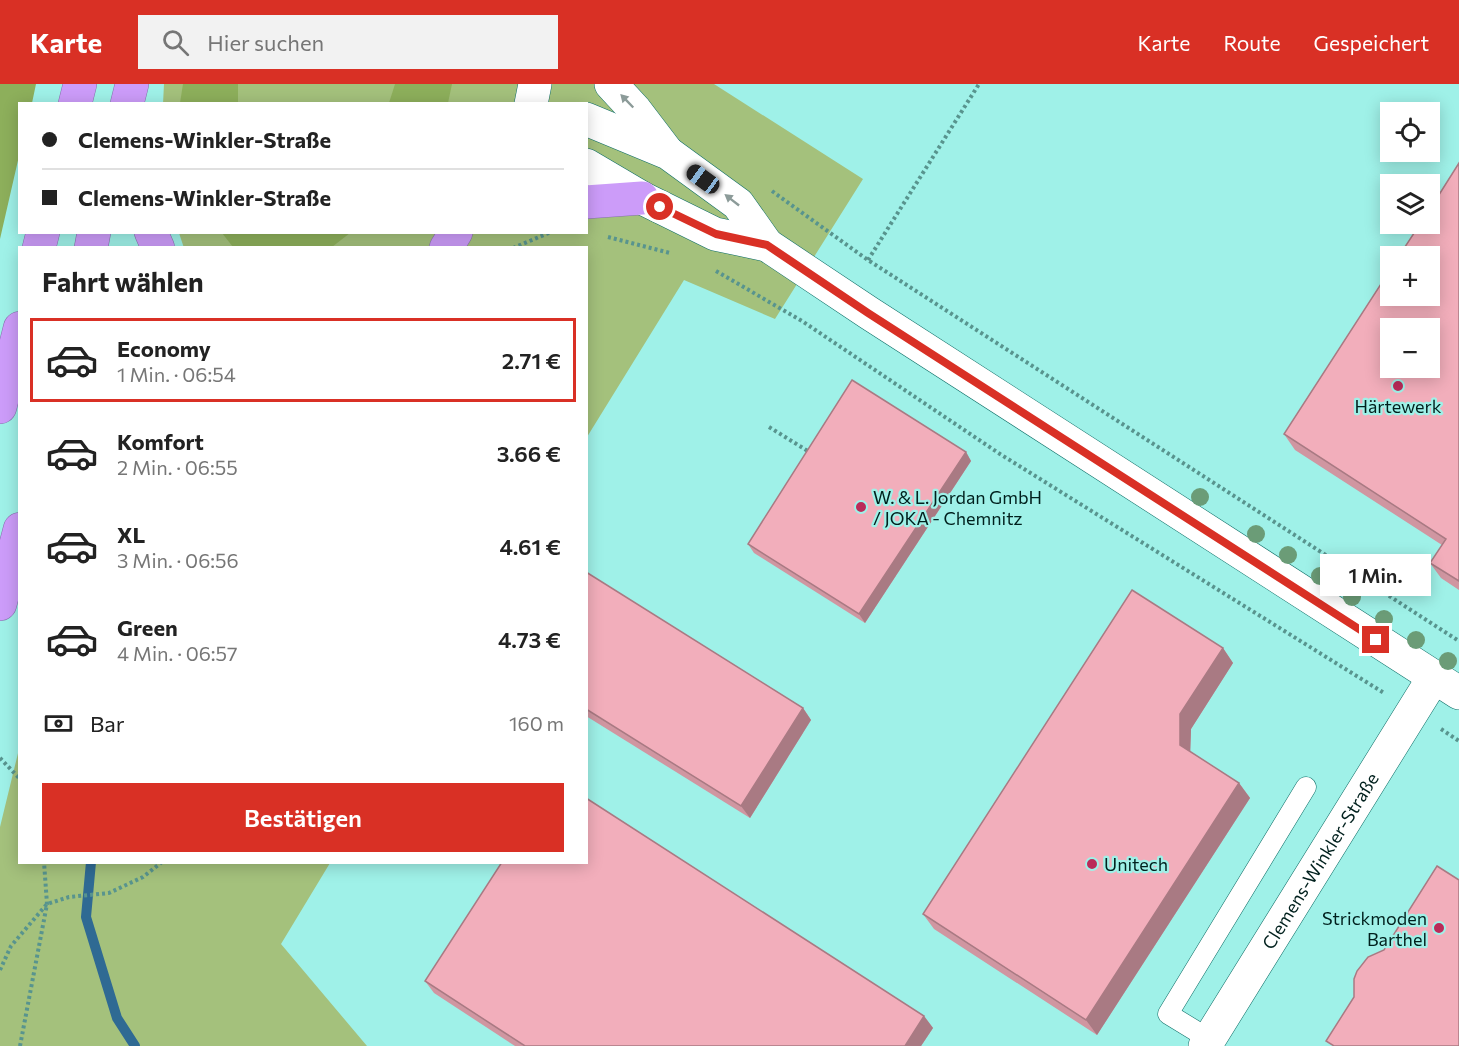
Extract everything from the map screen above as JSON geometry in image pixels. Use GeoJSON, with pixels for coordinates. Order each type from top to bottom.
{"type":"FeatureCollection","features":[{"type":"Feature","properties":{"kind":"highway"},"geometry":{"type":"LineString","coordinates":[[128,102],[132,84]]}},
{"type":"Feature","properties":{"kind":"highway"},"geometry":{"type":"LineString","coordinates":[[588,202],[642,198]]}},
{"type":"Feature","properties":{"kind":"highway"},"geometry":{"type":"LineString","coordinates":[[0,407],[18,336]]}},
{"type":"Feature","properties":{"kind":"highway"},"geometry":{"type":"LineString","coordinates":[[0,604],[18,536]]}},
{"type":"Feature","properties":{"kind":"street"},"geometry":{"type":"LineString","coordinates":[[531,102],[535,84]]}},
{"type":"Feature","properties":{"kind":"street","name":"Clemens-Winkler-Straße"},"geometry":{"type":"LineString","coordinates":[[611,84],[635,110],[668,153]]}},
{"type":"Feature","properties":{"kind":"street","name":"Clemens-Winkler-Straße"},"geometry":{"type":"LineString","coordinates":[[588,120],[668,153],[738,204],[767,245],[868,313],[1446,685],[1412,711],[1207,1042]]}},
{"type":"Feature","properties":{"kind":"street","name":"Clemens-Winkler-Straße"},"geometry":{"type":"LineString","coordinates":[[588,166],[642,198],[716,234],[767,245]]}},
{"type":"Feature","properties":{"kind":"lane"},"geometry":{"type":"LineString","coordinates":[[1207,1042],[1168,1014],[1306,787]]}},
{"type":"Feature","properties":{"kind":"path"},"geometry":{"type":"LineString","coordinates":[[868,260],[979,84]]}},
{"type":"Feature","properties":{"kind":"path"},"geometry":{"type":"LineString","coordinates":[[765,185],[868,260],[1459,641]]}},
{"type":"Feature","properties":{"kind":"path"},"geometry":{"type":"LineString","coordinates":[[518,246],[546,234]]}},
{"type":"Feature","properties":{"kind":"path"},"geometry":{"type":"LineString","coordinates":[[597,234],[673,253]]}},
{"type":"Feature","properties":{"kind":"path"},"geometry":{"type":"LineString","coordinates":[[715,270],[802,321],[1000,454],[1459,741]]}},
{"type":"Feature","properties":{"kind":"path"},"geometry":{"type":"LineString","coordinates":[[769,427],[814,455]]}},
{"type":"Feature","properties":{"kind":"path"},"geometry":{"type":"LineString","coordinates":[[0,758],[18,777]]}},
{"type":"Feature","properties":{"kind":"path"},"geometry":{"type":"LineString","coordinates":[[20,1046],[47,904],[44,864]]}},
{"type":"Feature","properties":{"kind":"path"},"geometry":{"type":"LineString","coordinates":[[0,970],[12,946],[47,904],[69,897],[109,893],[143,877],[159,864]]}},
{"type":"Feature","properties":{"kind":"green space"},"geometry":{"type":"Polygon","coordinates":[[[0,84],[36,84],[32,102],[18,102],[18,160],[0,239],[0,84]]]}},
{"type":"Feature","properties":{"kind":"green space"},"geometry":{"type":"Polygon","coordinates":[[[164,84],[714,84],[863,179],[775,319],[684,280],[588,435],[588,246],[183,246],[179,234],[588,234],[588,102],[163,102],[164,84]]]}},
{"type":"Feature","properties":{"kind":"green space"},"geometry":{"type":"Polygon","coordinates":[[[183,84],[238,84],[238,102],[180,102],[183,84]]]}},
{"type":"Feature","properties":{"kind":"green space"},"geometry":{"type":"Polygon","coordinates":[[[395,84],[452,84],[448,102],[389,102],[395,84]]]}},
{"type":"Feature","properties":{"kind":"green space"},"geometry":{"type":"Polygon","coordinates":[[[223,234],[349,234],[333,246],[232,246],[223,234]]]}},
{"type":"Feature","properties":{"kind":"green space"},"geometry":{"type":"Polygon","coordinates":[[[18,753],[18,864],[329,864],[281,944],[367,1046],[0,1046],[0,827],[18,753]]]}},
{"type":"Feature","properties":{"kind":"building","name":"Härtewerk"},"geometry":{"type":"Polygon","coordinates":[[[1459,163],[1459,581],[1430,563],[1446,539],[1284,434],[1380,285],[1380,306],[1440,306],[1440,246],[1406,246],[1413,234],[1440,234],[1440,193],[1459,163]]]}},
{"type":"Feature","properties":{"kind":"building","name":"W. & L. Jordan GmbH / JOKA - Chemnitz"},"geometry":{"type":"Polygon","coordinates":[[[852,380],[966,452],[859,614],[748,544],[852,380]]]}},
{"type":"Feature","properties":{"kind":"building"},"geometry":{"type":"Polygon","coordinates":[[[588,573],[803,708],[741,806],[588,710],[588,573]]]}},
{"type":"Feature","properties":{"kind":"building","name":"Unitech"},"geometry":{"type":"Polygon","coordinates":[[[1132,590],[1223,648],[1180,714],[1180,745],[1239,783],[1086,1020],[923,914],[1132,590]]]}},
{"type":"Feature","properties":{"kind":"building"},"geometry":{"type":"Polygon","coordinates":[[[588,799],[924,1016],[905,1046],[525,1046],[425,981],[501,864],[588,864],[588,799]]]}},
{"type":"Feature","properties":{"kind":"building","name":"Strickmoden Barthel"},"geometry":{"type":"Polygon","coordinates":[[[1437,866],[1459,880],[1459,1046],[1334,1046],[1326,1041],[1354,997],[1354,979],[1357,971],[1368,957],[1384,950],[1437,866]]]}},
{"type":"Feature","properties":{"kind":"waterway"},"geometry":{"type":"LineString","coordinates":[[91,864],[86,917],[117,1018],[135,1046]]}},
{"type":"Feature","properties":{"kind":"place","name":"Härtewerk"},"geometry":{"type":"Point","coordinates":[1398,386]}},
{"type":"Feature","properties":{"kind":"place","name":"W. & L. Jordan GmbH / JOKA - Chemnitz"},"geometry":{"type":"Point","coordinates":[861,507]}},
{"type":"Feature","properties":{"kind":"place","name":"Unitech"},"geometry":{"type":"Point","coordinates":[1092,864]}},
{"type":"Feature","properties":{"kind":"place","name":"Strickmoden Barthel"},"geometry":{"type":"Point","coordinates":[1439,928]}},
{"type":"Feature","properties":{"kind":"route"},"geometry":{"type":"LineString","coordinates":[[660,207],[716,234],[767,245],[868,313],[1376,640]]}}]}
